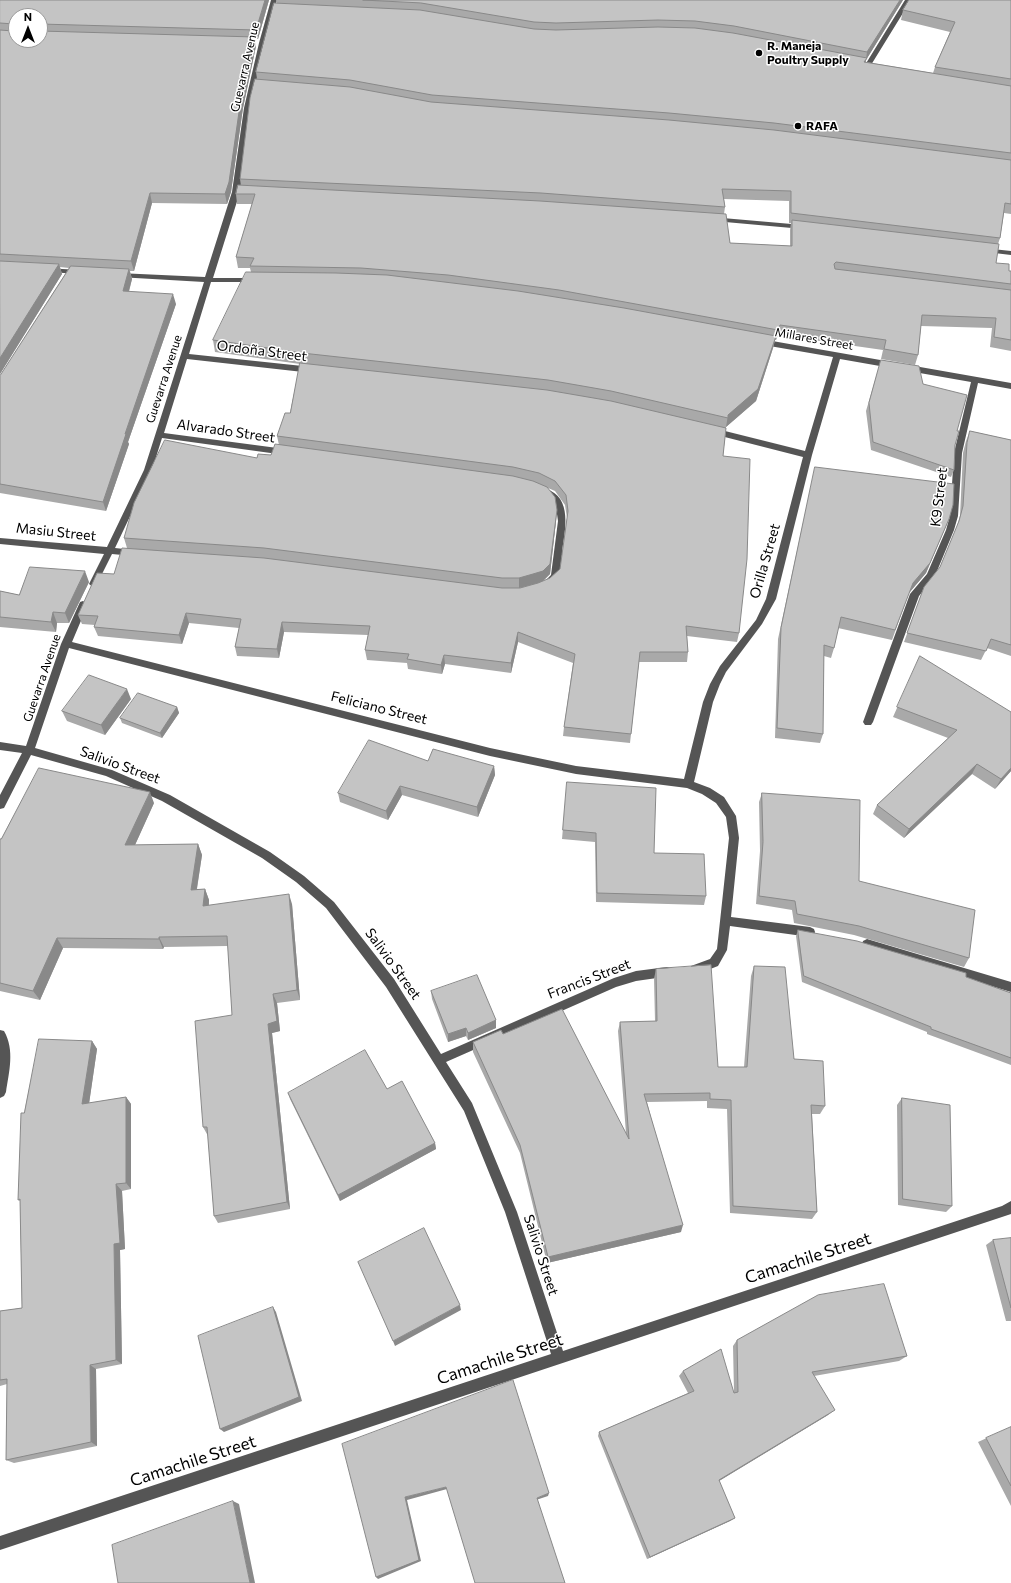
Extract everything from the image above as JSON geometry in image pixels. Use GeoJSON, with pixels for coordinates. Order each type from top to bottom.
{"type":"FeatureCollection","features":[{"type":"Feature","properties":{"kind":"street","name":"Guevarra Avenue"},"geometry":{"type":"LineString","coordinates":[[0,805],[29,750],[66,644],[84,600],[109,552],[148,470],[208,280],[240,192],[247,108],[255,85],[258,43],[275,9],[274,0]]}},
{"type":"Feature","properties":{"kind":"street"},"geometry":{"type":"LineString","coordinates":[[868,66],[908,0]]}},
{"type":"Feature","properties":{"kind":"street"},"geometry":{"type":"LineString","coordinates":[[861,64],[876,67]]}},
{"type":"Feature","properties":{"kind":"street"},"geometry":{"type":"LineString","coordinates":[[706,218],[814,228]]}},
{"type":"Feature","properties":{"kind":"street"},"geometry":{"type":"LineString","coordinates":[[981,249],[1011,253]]}},
{"type":"Feature","properties":{"kind":"street"},"geometry":{"type":"LineString","coordinates":[[39,270],[68,275],[86,273]]}},
{"type":"Feature","properties":{"kind":"street"},"geometry":{"type":"LineString","coordinates":[[108,274],[208,280],[261,280]]}},
{"type":"Feature","properties":{"kind":"street","name":"Millares Street"},"geometry":{"type":"LineString","coordinates":[[752,340],[1011,386]]}},
{"type":"Feature","properties":{"kind":"street","name":"Ordoña Street"},"geometry":{"type":"LineString","coordinates":[[184,356],[318,371]]}},
{"type":"Feature","properties":{"kind":"street","name":"Orilla Street"},"geometry":{"type":"LineString","coordinates":[[688,784],[708,702],[715,684],[723,669],[759,622],[771,598],[808,455],[837,356]]}},
{"type":"Feature","properties":{"kind":"street","name":"K9 Street"},"geometry":{"type":"LineString","coordinates":[[868,722],[915,594],[931,576],[950,530],[954,516],[958,452],[975,380]]}},
{"type":"Feature","properties":{"kind":"street"},"geometry":{"type":"LineString","coordinates":[[708,430],[808,455]]}},
{"type":"Feature","properties":{"kind":"street","name":"Alvarado Street"},"geometry":{"type":"LineString","coordinates":[[159,435],[293,453]]}},
{"type":"Feature","properties":{"kind":"street"},"geometry":{"type":"LineString","coordinates":[[535,487],[551,494],[560,506],[562,521],[555,576],[540,587]]}},
{"type":"Feature","properties":{"kind":"street","name":"Masiu Street"},"geometry":{"type":"LineString","coordinates":[[0,541],[140,554]]}},
{"type":"Feature","properties":{"kind":"street","name":"Feliciano Street"},"geometry":{"type":"LineString","coordinates":[[66,644],[490,752],[576,770],[688,784],[706,791],[720,800],[731,816],[734,838],[725,921]]}},
{"type":"Feature","properties":{"kind":"street","name":"Salivio Street"},"geometry":{"type":"LineString","coordinates":[[0,746],[29,750],[108,773],[166,798],[266,855],[300,879],[330,905],[390,982],[468,1107],[511,1212],[559,1358]]}},
{"type":"Feature","properties":{"kind":"street"},"geometry":{"type":"LineString","coordinates":[[725,921],[819,934]]}},
{"type":"Feature","properties":{"kind":"street","name":"Francis Street"},"geometry":{"type":"LineString","coordinates":[[439,1060],[614,982],[655,972],[698,970],[714,963],[722,950],[725,921]]}},
{"type":"Feature","properties":{"kind":"street"},"geometry":{"type":"LineString","coordinates":[[854,941],[1011,987]]}},
{"type":"Feature","properties":{"kind":"street"},"geometry":{"type":"LineString","coordinates":[[0,1035],[3,1038],[4,1052],[0,1092]]}},
{"type":"Feature","properties":{"kind":"street","name":"Camachile Street"},"geometry":{"type":"LineString","coordinates":[[0,1543],[1005,1211],[1011,1207]]}},
{"type":"Feature","properties":{"kind":"building"},"geometry":{"type":"Polygon","coordinates":[[[0,0],[265,0],[256,30],[48,24],[48,8],[8,8],[8,24],[0,23],[0,0]]]}},
{"type":"Feature","properties":{"kind":"building"},"geometry":{"type":"Polygon","coordinates":[[[363,0],[900,0],[867,52],[734,26],[695,21],[658,20],[556,23],[534,22],[421,3],[363,0]]]}},
{"type":"Feature","properties":{"kind":"building"},"geometry":{"type":"Polygon","coordinates":[[[909,0],[1011,0],[1011,79],[935,67],[955,22],[903,10],[909,0]]]}},
{"type":"Feature","properties":{"kind":"building"},"geometry":{"type":"Polygon","coordinates":[[[274,3],[420,10],[534,29],[556,30],[658,27],[695,28],[733,33],[867,58],[864,62],[1011,86],[1011,153],[774,123],[669,113],[432,95],[350,80],[256,72],[274,3]]]}},
{"type":"Feature","properties":{"kind":"building"},"geometry":{"type":"Polygon","coordinates":[[[0,30],[8,31],[8,48],[48,48],[48,31],[255,37],[241,98],[229,182],[225,194],[150,193],[131,261],[0,254],[0,30]]]}},
{"type":"Feature","properties":{"kind":"building"},"geometry":{"type":"Polygon","coordinates":[[[255,79],[350,87],[431,102],[669,120],[774,130],[1011,160],[1011,204],[1005,203],[1000,238],[791,213],[791,191],[722,189],[725,207],[541,193],[240,179],[250,98],[255,79]]]}},
{"type":"Feature","properties":{"kind":"building"},"geometry":{"type":"Polygon","coordinates":[[[238,185],[540,201],[726,214],[730,243],[792,246],[792,220],[999,244],[996,263],[1009,264],[1009,271],[1011,271],[1011,284],[836,262],[834,264],[835,269],[1011,290],[1011,340],[994,337],[996,318],[922,315],[918,355],[884,349],[886,340],[780,325],[778,330],[559,290],[448,275],[361,268],[250,266],[254,258],[236,257],[255,194],[236,194],[238,185]]]}},
{"type":"Feature","properties":{"kind":"building"},"geometry":{"type":"Polygon","coordinates":[[[0,261],[59,264],[0,358],[0,261]]]}},
{"type":"Feature","properties":{"kind":"building"},"geometry":{"type":"Polygon","coordinates":[[[71,266],[129,269],[123,291],[173,294],[103,502],[0,484],[0,376],[71,266]]]}},
{"type":"Feature","properties":{"kind":"building"},"geometry":{"type":"Polygon","coordinates":[[[246,272],[387,275],[518,291],[624,308],[776,336],[758,389],[728,415],[728,418],[611,391],[548,380],[302,353],[213,340],[246,272]]]}},
{"type":"Feature","properties":{"kind":"building"},"geometry":{"type":"Polygon","coordinates":[[[881,360],[919,366],[923,384],[967,395],[957,431],[959,431],[955,445],[954,470],[873,442],[869,403],[881,360]]]}},
{"type":"Feature","properties":{"kind":"building"},"geometry":{"type":"Polygon","coordinates":[[[300,363],[547,390],[611,401],[726,428],[723,456],[750,459],[747,559],[739,633],[686,626],[688,652],[640,652],[631,734],[564,727],[575,654],[518,632],[511,663],[444,655],[441,665],[407,659],[409,654],[365,650],[370,626],[282,622],[277,649],[235,647],[241,619],[186,613],[179,635],[94,627],[98,616],[78,615],[97,573],[114,574],[122,548],[264,558],[502,588],[520,588],[538,583],[550,578],[560,569],[568,511],[566,495],[555,481],[539,473],[513,467],[277,436],[285,413],[290,413],[300,363]]]}},
{"type":"Feature","properties":{"kind":"building"},"geometry":{"type":"Polygon","coordinates":[[[970,431],[1011,440],[1011,645],[991,639],[986,651],[907,633],[924,587],[940,567],[959,521],[963,506],[967,443],[970,431]]]}},
{"type":"Feature","properties":{"kind":"building"},"geometry":{"type":"Polygon","coordinates":[[[165,440],[257,458],[258,454],[271,455],[275,444],[513,476],[533,481],[547,487],[555,497],[557,510],[550,564],[543,571],[533,574],[519,578],[502,578],[264,548],[124,538],[134,503],[165,440]]]}},
{"type":"Feature","properties":{"kind":"building"},"geometry":{"type":"Polygon","coordinates":[[[815,467],[954,484],[953,505],[949,519],[930,563],[913,583],[895,630],[841,617],[834,648],[824,645],[823,734],[777,728],[781,628],[815,467]]]}},
{"type":"Feature","properties":{"kind":"building"},"geometry":{"type":"Polygon","coordinates":[[[30,567],[85,571],[65,613],[53,612],[51,622],[0,617],[0,591],[19,595],[30,567]]]}},
{"type":"Feature","properties":{"kind":"building"},"geometry":{"type":"Polygon","coordinates":[[[920,656],[1011,712],[1011,768],[1001,779],[977,764],[909,829],[877,805],[957,730],[897,707],[920,656]]]}},
{"type":"Feature","properties":{"kind":"building"},"geometry":{"type":"Polygon","coordinates":[[[89,675],[127,689],[101,725],[62,711],[89,675]]]}},
{"type":"Feature","properties":{"kind":"building"},"geometry":{"type":"Polygon","coordinates":[[[138,693],[177,707],[160,733],[120,718],[138,693]]]}},
{"type":"Feature","properties":{"kind":"building"},"geometry":{"type":"Polygon","coordinates":[[[369,740],[428,761],[433,749],[494,766],[477,807],[400,786],[386,811],[338,793],[369,740]]]}},
{"type":"Feature","properties":{"kind":"building"},"geometry":{"type":"Polygon","coordinates":[[[39,768],[150,792],[125,845],[198,844],[191,890],[205,889],[203,906],[289,894],[297,990],[273,994],[277,1021],[268,1024],[287,1202],[214,1216],[207,1127],[203,1127],[195,1021],[232,1015],[227,936],[159,937],[159,939],[57,938],[33,991],[0,983],[0,839],[39,768]]]}},
{"type":"Feature","properties":{"kind":"building"},"geometry":{"type":"Polygon","coordinates":[[[567,782],[656,788],[654,853],[704,854],[706,896],[597,893],[596,833],[563,830],[567,782]]]}},
{"type":"Feature","properties":{"kind":"building"},"geometry":{"type":"Polygon","coordinates":[[[762,793],[860,800],[859,881],[975,910],[969,958],[859,926],[797,914],[795,901],[759,896],[763,842],[762,793]]]}},
{"type":"Feature","properties":{"kind":"building"},"geometry":{"type":"Polygon","coordinates":[[[798,930],[857,941],[966,973],[966,977],[1011,993],[1011,1058],[931,1029],[931,1027],[804,976],[798,930]]]}},
{"type":"Feature","properties":{"kind":"building"},"geometry":{"type":"Polygon","coordinates":[[[711,965],[718,1067],[747,1067],[754,966],[785,967],[794,1059],[823,1061],[825,1106],[811,1105],[817,1212],[733,1206],[731,1100],[710,1099],[710,1093],[644,1094],[683,1225],[548,1257],[520,1145],[473,1042],[501,1030],[503,1034],[562,1009],[629,1139],[620,1022],[657,1021],[656,969],[711,965]]]}},
{"type":"Feature","properties":{"kind":"building"},"geometry":{"type":"Polygon","coordinates":[[[477,975],[496,1020],[468,1033],[466,1028],[448,1034],[431,991],[477,975]]]}},
{"type":"Feature","properties":{"kind":"building"},"geometry":{"type":"Polygon","coordinates":[[[39,1039],[92,1041],[82,1104],[126,1097],[126,1183],[116,1184],[120,1243],[114,1244],[116,1360],[90,1365],[91,1442],[6,1460],[7,1379],[0,1380],[0,1311],[22,1308],[20,1199],[18,1200],[21,1113],[24,1113],[39,1039]]]}},
{"type":"Feature","properties":{"kind":"building"},"geometry":{"type":"Polygon","coordinates":[[[365,1050],[387,1089],[402,1081],[435,1143],[338,1195],[288,1093],[365,1050]]]}},
{"type":"Feature","properties":{"kind":"building"},"geometry":{"type":"Polygon","coordinates":[[[902,1098],[950,1105],[952,1206],[903,1199],[902,1098]]]}},
{"type":"Feature","properties":{"kind":"building"},"geometry":{"type":"Polygon","coordinates":[[[424,1228],[460,1305],[393,1341],[358,1262],[424,1228]]]}},
{"type":"Feature","properties":{"kind":"building"},"geometry":{"type":"Polygon","coordinates":[[[1011,1238],[1011,1308],[993,1240],[1011,1238]]]}},
{"type":"Feature","properties":{"kind":"building"},"geometry":{"type":"Polygon","coordinates":[[[884,1284],[907,1356],[812,1372],[835,1410],[719,1480],[735,1518],[650,1557],[599,1432],[694,1391],[683,1371],[721,1349],[734,1393],[738,1392],[737,1340],[818,1295],[884,1284]]]}},
{"type":"Feature","properties":{"kind":"building"},"geometry":{"type":"Polygon","coordinates":[[[273,1307],[299,1397],[220,1429],[198,1336],[273,1307]]]}},
{"type":"Feature","properties":{"kind":"building"},"geometry":{"type":"Polygon","coordinates":[[[513,1380],[549,1493],[537,1498],[565,1583],[475,1583],[446,1487],[405,1497],[419,1560],[376,1577],[342,1444],[513,1380]]]}},
{"type":"Feature","properties":{"kind":"building"},"geometry":{"type":"Polygon","coordinates":[[[1011,1427],[1011,1486],[986,1438],[1011,1427]]]}},
{"type":"Feature","properties":{"kind":"building"},"geometry":{"type":"Polygon","coordinates":[[[233,1501],[250,1583],[118,1583],[112,1545],[233,1501]]]}},
{"type":"Feature","properties":{"kind":"place","name":"R. Maneja Poultry Supply"},"geometry":{"type":"Point","coordinates":[759,53]}},
{"type":"Feature","properties":{"kind":"place","name":"RAFA"},"geometry":{"type":"Point","coordinates":[798,126]}}]}
